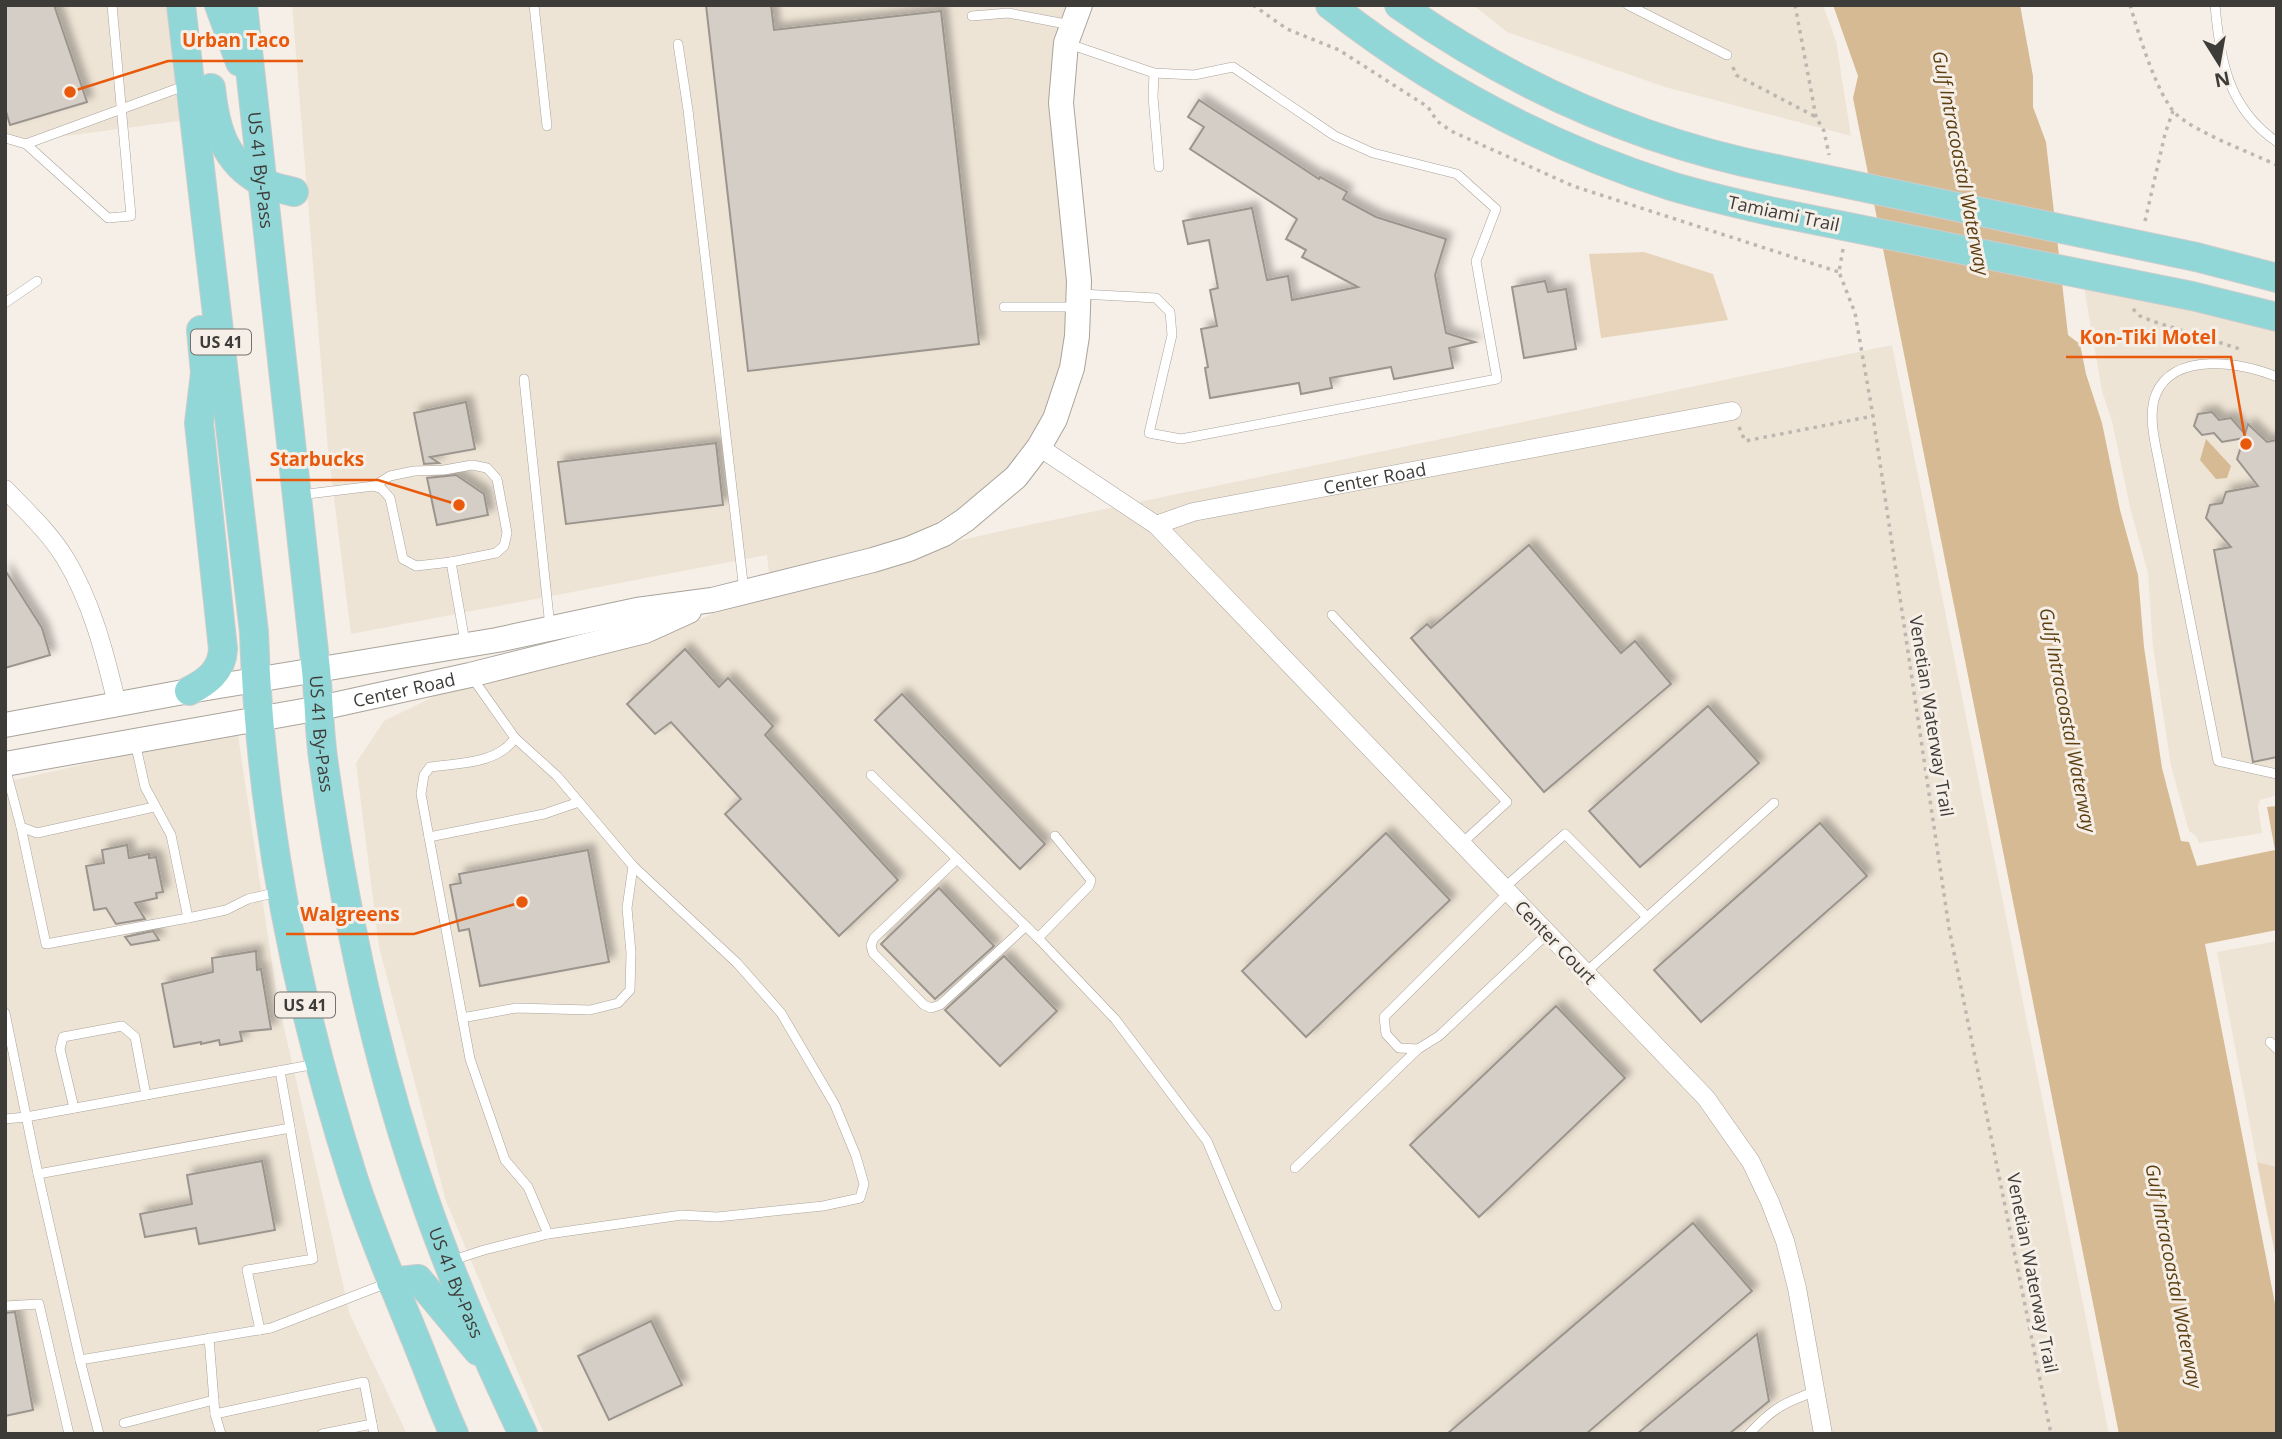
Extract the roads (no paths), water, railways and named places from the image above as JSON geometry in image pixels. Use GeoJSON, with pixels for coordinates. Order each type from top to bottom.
{"type":"FeatureCollection","features":[{"type":"Feature","properties":{"kind":"main road","name":"US 41"},"geometry":{"type":"LineString","coordinates":[[181,5],[254,632],[256,680],[281,892],[309,1022],[354,1179],[391,1282],[454,1434]]}},
{"type":"Feature","properties":{"kind":"main road"},"geometry":{"type":"LineString","coordinates":[[201,5],[214,114],[220,138],[236,162],[263,183],[294,192]]}},
{"type":"Feature","properties":{"kind":"main road"},"geometry":{"type":"LineString","coordinates":[[219,5],[252,94]]}},
{"type":"Feature","properties":{"kind":"main road","name":"US 41 By-Pass"},"geometry":{"type":"LineString","coordinates":[[243,5],[331,817],[363,979],[421,1189],[523,1434]]}},
{"type":"Feature","properties":{"kind":"main road","name":"Tamiami Trail"},"geometry":{"type":"LineString","coordinates":[[1330,5],[1426,73],[1494,113],[1587,156],[1662,183],[1774,212],[2192,296],[2277,317]]}},
{"type":"Feature","properties":{"kind":"main road"},"geometry":{"type":"LineString","coordinates":[[1399,5],[1473,55],[1575,106],[1623,126],[1686,147],[1729,159],[2196,257],[2277,278]]}},
{"type":"Feature","properties":{"kind":"main road"},"geometry":{"type":"LineString","coordinates":[[189,691],[212,678],[222,660],[223,649],[199,423],[205,373],[187,191],[192,83]]}},
{"type":"Feature","properties":{"kind":"main road"},"geometry":{"type":"LineString","coordinates":[[391,1282],[418,1279],[494,1369]]}},
{"type":"Feature","properties":{"kind":"street","name":"Center Road"},"geometry":{"type":"LineString","coordinates":[[5,725],[466,645],[637,610],[712,600],[873,560],[944,534],[1016,477],[1039,447],[1055,419],[1072,368],[1079,300],[1060,103],[1073,24]]}},
{"type":"Feature","properties":{"kind":"street","name":"Center Road"},"geometry":{"type":"LineString","coordinates":[[1156,525],[1192,512],[1732,411]]}},
{"type":"Feature","properties":{"kind":"street"},"geometry":{"type":"LineString","coordinates":[[1039,447],[1156,525]]}},
{"type":"Feature","properties":{"kind":"street"},"geometry":{"type":"LineString","coordinates":[[5,489],[56,546],[83,593],[105,657],[117,704]]}},
{"type":"Feature","properties":{"kind":"street","name":"Center Court"},"geometry":{"type":"LineString","coordinates":[[1156,525],[1706,1098],[1747,1155],[1785,1241],[1797,1288],[1824,1434]]}},
{"type":"Feature","properties":{"kind":"street","name":"Center Road"},"geometry":{"type":"LineString","coordinates":[[5,766],[320,708],[470,675],[645,631],[712,600]]}},
{"type":"Feature","properties":{"kind":"lane"},"geometry":{"type":"LineString","coordinates":[[5,138],[26,144],[108,218],[131,216],[112,5]]}},
{"type":"Feature","properties":{"kind":"lane"},"geometry":{"type":"LineString","coordinates":[[534,5],[547,126]]}},
{"type":"Feature","properties":{"kind":"lane"},"geometry":{"type":"LineString","coordinates":[[1628,5],[1727,55]]}},
{"type":"Feature","properties":{"kind":"lane"},"geometry":{"type":"LineString","coordinates":[[2215,5],[2221,49],[2238,104],[2264,133],[2277,142]]}},
{"type":"Feature","properties":{"kind":"lane"},"geometry":{"type":"LineString","coordinates":[[972,16],[1008,13],[1073,24],[1154,73],[1194,75],[1233,67],[1335,136],[1373,153],[1457,174],[1496,209],[1476,261],[1497,379],[1181,439],[1149,433],[1172,335],[1170,313],[1156,298],[1079,300],[1004,307]]}},
{"type":"Feature","properties":{"kind":"lane"},"geometry":{"type":"LineString","coordinates":[[678,44],[690,122],[744,592]]}},
{"type":"Feature","properties":{"kind":"lane"},"geometry":{"type":"LineString","coordinates":[[1154,73],[1153,97],[1159,167]]}},
{"type":"Feature","properties":{"kind":"lane"},"geometry":{"type":"LineString","coordinates":[[26,144],[192,83]]}},
{"type":"Feature","properties":{"kind":"lane"},"geometry":{"type":"LineString","coordinates":[[5,303],[37,281]]}},
{"type":"Feature","properties":{"kind":"lane"},"geometry":{"type":"LineString","coordinates":[[2277,377],[2223,363],[2188,367],[2165,378],[2155,396],[2153,423],[2218,761],[2277,774]]}},
{"type":"Feature","properties":{"kind":"lane"},"geometry":{"type":"LineString","coordinates":[[524,379],[550,628]]}},
{"type":"Feature","properties":{"kind":"lane"},"geometry":{"type":"LineString","coordinates":[[297,495],[374,486],[390,476],[414,471],[477,465],[492,472],[499,485],[506,542],[496,553],[451,562],[410,565],[401,554],[390,498],[386,492],[374,486]]}},
{"type":"Feature","properties":{"kind":"lane"},"geometry":{"type":"LineString","coordinates":[[451,562],[466,645]]}},
{"type":"Feature","properties":{"kind":"lane"},"geometry":{"type":"LineString","coordinates":[[1332,615],[1507,802],[1461,844]]}},
{"type":"Feature","properties":{"kind":"lane"},"geometry":{"type":"LineString","coordinates":[[449,1261],[548,1234],[682,1215],[717,1217],[823,1206],[860,1198],[864,1184],[856,1156],[835,1105],[781,1013],[737,964],[633,866],[557,776],[515,738],[470,675]]}},
{"type":"Feature","properties":{"kind":"lane"},"geometry":{"type":"LineString","coordinates":[[515,738],[509,747],[488,758],[430,767],[424,775],[421,794],[470,1059],[505,1160],[528,1187],[548,1234]]}},
{"type":"Feature","properties":{"kind":"lane"},"geometry":{"type":"LineString","coordinates":[[134,741],[145,787],[171,835],[188,918]]}},
{"type":"Feature","properties":{"kind":"lane"},"geometry":{"type":"LineString","coordinates":[[5,766],[46,944],[226,910],[248,899],[281,892]]}},
{"type":"Feature","properties":{"kind":"lane"},"geometry":{"type":"LineString","coordinates":[[871,775],[1026,926],[1115,1018],[1207,1141],[1277,1306]]}},
{"type":"Feature","properties":{"kind":"lane"},"geometry":{"type":"LineString","coordinates":[[429,837],[544,814],[579,802]]}},
{"type":"Feature","properties":{"kind":"lane"},"geometry":{"type":"LineString","coordinates":[[1585,973],[1774,803]]}},
{"type":"Feature","properties":{"kind":"lane"},"geometry":{"type":"LineString","coordinates":[[21,827],[37,833],[155,807]]}},
{"type":"Feature","properties":{"kind":"lane"},"geometry":{"type":"LineString","coordinates":[[1418,1049],[1399,1048],[1386,1034],[1384,1017],[1565,834],[1647,917]]}},
{"type":"Feature","properties":{"kind":"lane"},"geometry":{"type":"LineString","coordinates":[[1038,938],[1089,886],[1091,880],[1055,836]]}},
{"type":"Feature","properties":{"kind":"lane"},"geometry":{"type":"LineString","coordinates":[[957,859],[874,938],[871,945],[873,953],[924,1005],[932,1008],[940,1005],[1026,926]]}},
{"type":"Feature","properties":{"kind":"lane"},"geometry":{"type":"LineString","coordinates":[[462,1018],[516,1008],[590,1010],[618,1003],[630,990],[631,953],[627,908],[633,866]]}},
{"type":"Feature","properties":{"kind":"lane"},"geometry":{"type":"LineString","coordinates":[[1295,1168],[1418,1049],[1438,1035],[1547,934]]}},
{"type":"Feature","properties":{"kind":"lane"},"geometry":{"type":"LineString","coordinates":[[5,1013],[38,1174],[99,1434]]}},
{"type":"Feature","properties":{"kind":"lane"},"geometry":{"type":"LineString","coordinates":[[74,1108],[61,1049],[63,1037],[122,1027],[135,1037],[146,1095]]}},
{"type":"Feature","properties":{"kind":"lane"},"geometry":{"type":"LineString","coordinates":[[5,1119],[321,1064]]}},
{"type":"Feature","properties":{"kind":"lane"},"geometry":{"type":"LineString","coordinates":[[260,1330],[247,1270],[313,1259],[280,1070]]}},
{"type":"Feature","properties":{"kind":"lane"},"geometry":{"type":"LineString","coordinates":[[38,1174],[290,1128]]}},
{"type":"Feature","properties":{"kind":"lane"},"geometry":{"type":"LineString","coordinates":[[80,1360],[271,1328],[391,1282]]}},
{"type":"Feature","properties":{"kind":"lane"},"geometry":{"type":"LineString","coordinates":[[5,1306],[39,1304],[69,1434]]}},
{"type":"Feature","properties":{"kind":"lane"},"geometry":{"type":"LineString","coordinates":[[209,1338],[215,1414],[221,1434]]}},
{"type":"Feature","properties":{"kind":"lane"},"geometry":{"type":"LineString","coordinates":[[215,1414],[364,1382],[373,1429],[322,1434]]}},
{"type":"Feature","properties":{"kind":"lane"},"geometry":{"type":"LineString","coordinates":[[1749,1434],[1766,1415],[1789,1400],[1817,1391]]}},
{"type":"Feature","properties":{"kind":"lane"},"geometry":{"type":"LineString","coordinates":[[124,1423],[214,1400]]}},
{"type":"Feature","properties":{"kind":"water","name":"Gulf Intracoastal Waterway"},"geometry":{"type":"Polygon","coordinates":[[[1833,5],[2020,5],[2033,76],[2033,107],[2046,142],[2068,335],[2080,344],[2138,575],[2144,647],[2162,768],[2181,841],[2189,842],[2197,866],[2275,850],[2267,807],[2277,806],[2277,930],[2205,944],[2277,1314],[2277,1434],[2119,1434],[1853,98],[1858,76],[1833,5]]]}},
{"type":"Feature","properties":{"kind":"water"},"geometry":{"type":"Polygon","coordinates":[[[2206,439],[2231,466],[2227,478],[2216,479],[2200,460],[2206,439]]]}},
{"type":"Feature","properties":{"kind":"place","name":"Urban Taco"},"geometry":{"type":"Point","coordinates":[70,92]}},
{"type":"Feature","properties":{"kind":"place","name":"Kon-Tiki Motel"},"geometry":{"type":"Point","coordinates":[2246,444]}},
{"type":"Feature","properties":{"kind":"place","name":"Starbucks"},"geometry":{"type":"Point","coordinates":[459,505]}},
{"type":"Feature","properties":{"kind":"place","name":"Walgreens"},"geometry":{"type":"Point","coordinates":[522,902]}}]}
